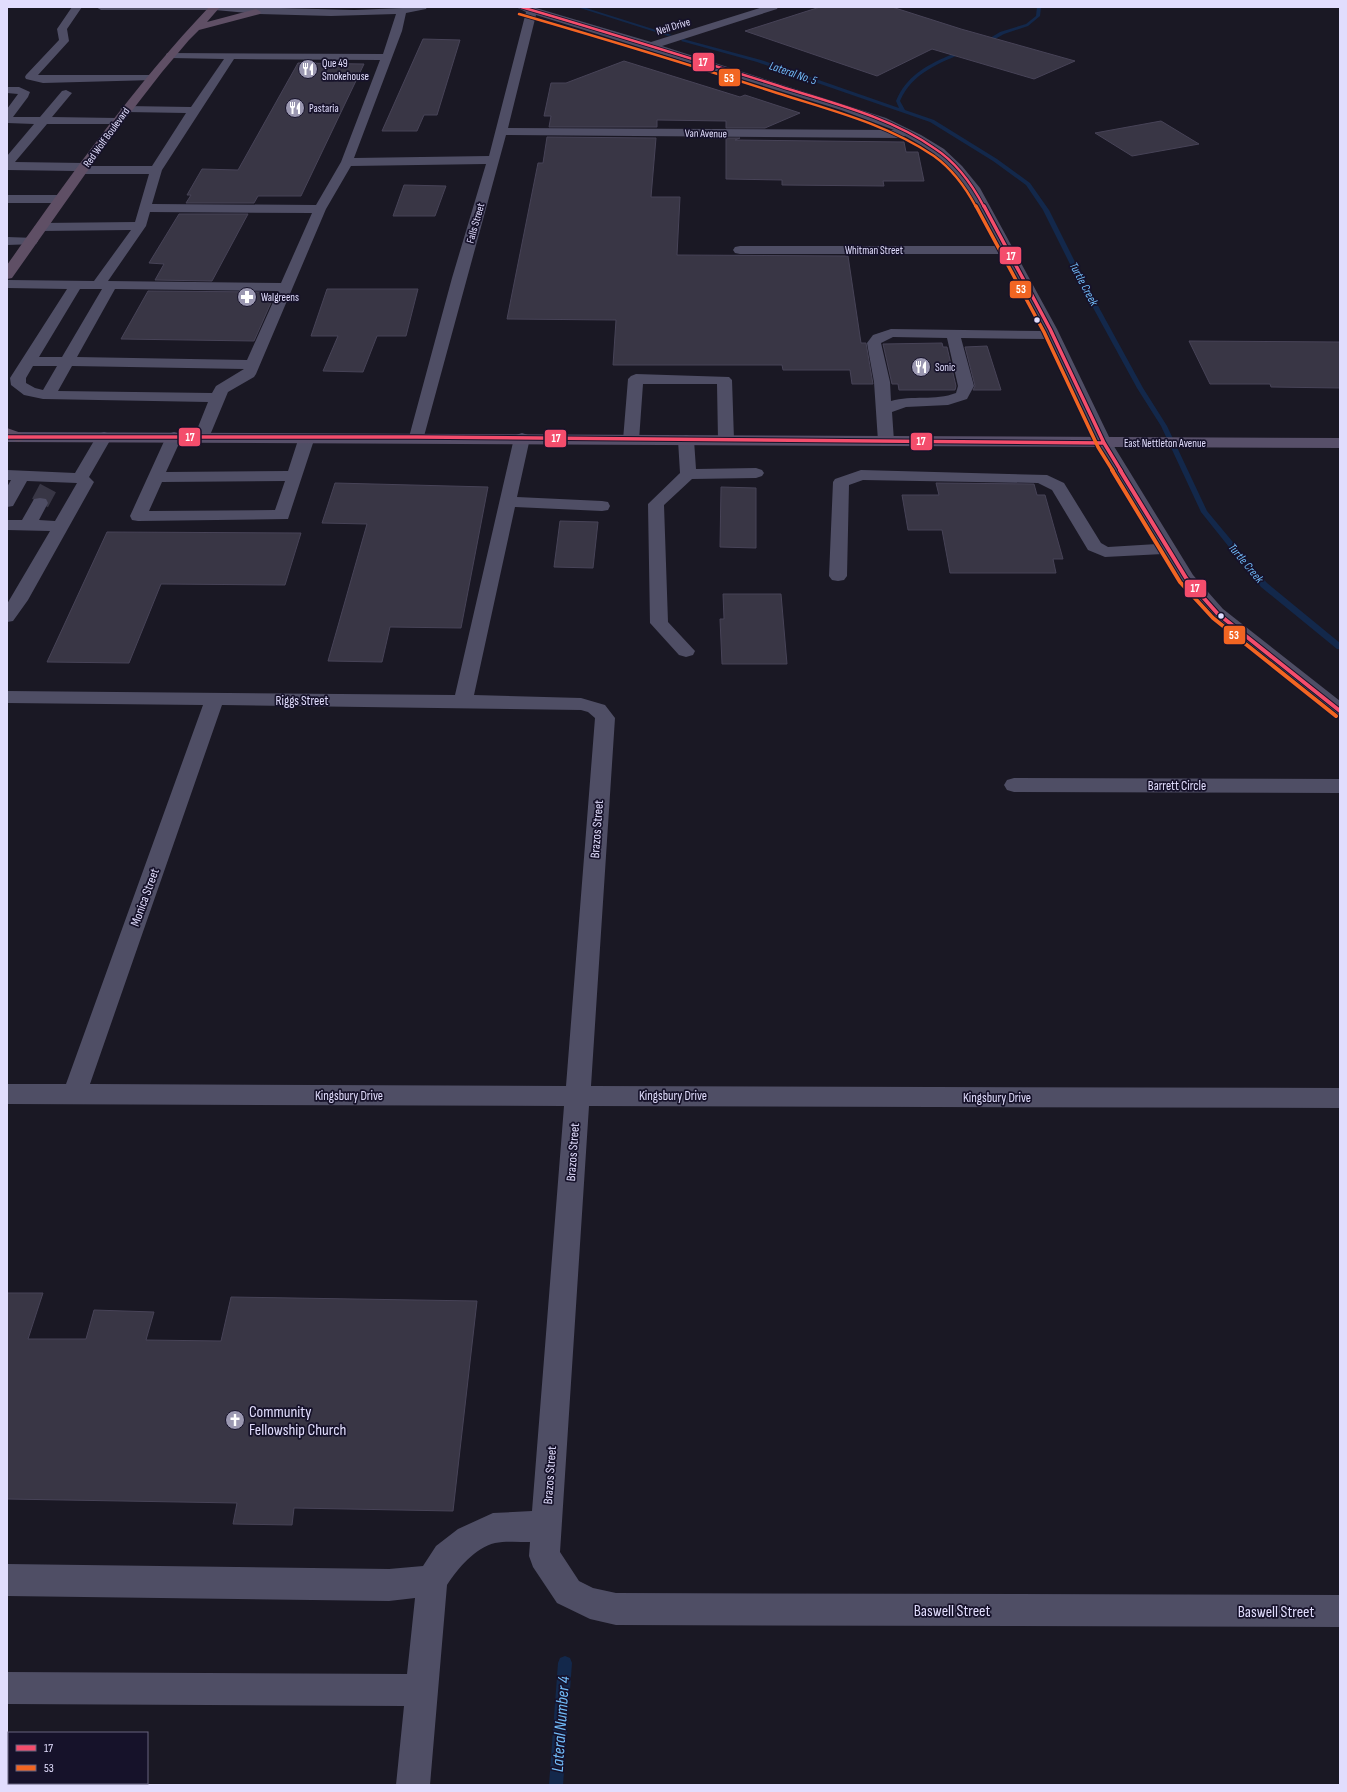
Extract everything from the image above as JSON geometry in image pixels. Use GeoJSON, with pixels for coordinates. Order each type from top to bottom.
{"type":"FeatureCollection","features":[{"type":"Feature","properties":{"kind":"highway","name":"Red Wolf Boulevard"},"geometry":{"type":"LineString","coordinates":[[7,276],[126,109],[150,78],[194,28],[215,7]]}},
{"type":"Feature","properties":{"kind":"highway"},"geometry":{"type":"LineString","coordinates":[[194,28],[256,12]]}},
{"type":"Feature","properties":{"kind":"main road","name":"East Nettleton Avenue"},"geometry":{"type":"LineString","coordinates":[[10,436],[417,437],[1104,443],[1340,443]]}},
{"type":"Feature","properties":{"kind":"street"},"geometry":{"type":"LineString","coordinates":[[77,7],[62,29],[64,41],[30,77],[43,80],[150,78]]}},
{"type":"Feature","properties":{"kind":"street"},"geometry":{"type":"LineString","coordinates":[[101,7],[225,7]]}},
{"type":"Feature","properties":{"kind":"street"},"geometry":{"type":"LineString","coordinates":[[215,7],[256,12],[365,13],[422,7]]}},
{"type":"Feature","properties":{"kind":"street"},"geometry":{"type":"LineString","coordinates":[[513,7],[527,9],[650,46],[848,109],[912,134],[945,155],[966,177],[978,195],[1053,335],[1104,443],[1186,578],[1217,613],[1340,711]]}},
{"type":"Feature","properties":{"kind":"street"},"geometry":{"type":"LineString","coordinates":[[751,7],[762,10]]}},
{"type":"Feature","properties":{"kind":"street","name":"Neil Drive"},"geometry":{"type":"LineString","coordinates":[[650,46],[773,7]]}},
{"type":"Feature","properties":{"kind":"street","name":"Falls Street"},"geometry":{"type":"LineString","coordinates":[[417,437],[459,278],[494,160],[527,9]]}},
{"type":"Feature","properties":{"kind":"street"},"geometry":{"type":"LineString","coordinates":[[202,436],[221,390],[249,374],[320,208],[347,162],[397,31],[402,10]]}},
{"type":"Feature","properties":{"kind":"street"},"geometry":{"type":"LineString","coordinates":[[171,54],[387,57]]}},
{"type":"Feature","properties":{"kind":"street"},"geometry":{"type":"LineString","coordinates":[[48,395],[68,361],[104,285],[140,226],[156,170],[194,110],[231,56]]}},
{"type":"Feature","properties":{"kind":"street"},"geometry":{"type":"LineString","coordinates":[[7,90],[19,90],[24,92],[24,95],[7,116]]}},
{"type":"Feature","properties":{"kind":"street"},"geometry":{"type":"LineString","coordinates":[[7,165],[66,93]]}},
{"type":"Feature","properties":{"kind":"street"},"geometry":{"type":"LineString","coordinates":[[126,109],[194,110]]}},
{"type":"Feature","properties":{"kind":"street"},"geometry":{"type":"LineString","coordinates":[[7,120],[117,121]]}},
{"type":"Feature","properties":{"kind":"street","name":"Van Avenue"},"geometry":{"type":"LineString","coordinates":[[500,131],[912,134]]}},
{"type":"Feature","properties":{"kind":"street"},"geometry":{"type":"LineString","coordinates":[[347,162],[494,160]]}},
{"type":"Feature","properties":{"kind":"street"},"geometry":{"type":"LineString","coordinates":[[7,165],[83,169],[156,170]]}},
{"type":"Feature","properties":{"kind":"street"},"geometry":{"type":"LineString","coordinates":[[7,199],[61,199]]}},
{"type":"Feature","properties":{"kind":"street"},"geometry":{"type":"LineString","coordinates":[[145,208],[320,208]]}},
{"type":"Feature","properties":{"kind":"street"},"geometry":{"type":"LineString","coordinates":[[41,227],[140,226]]}},
{"type":"Feature","properties":{"kind":"street"},"geometry":{"type":"LineString","coordinates":[[7,241],[31,241]]}},
{"type":"Feature","properties":{"kind":"street","name":"Whitman Street"},"geometry":{"type":"LineString","coordinates":[[740,250],[1007,250]]}},
{"type":"Feature","properties":{"kind":"street"},"geometry":{"type":"LineString","coordinates":[[7,276],[76,285],[286,287]]}},
{"type":"Feature","properties":{"kind":"street"},"geometry":{"type":"LineString","coordinates":[[76,285],[18,378],[19,385],[34,395],[217,398]]}},
{"type":"Feature","properties":{"kind":"street"},"geometry":{"type":"LineString","coordinates":[[886,441],[882,382],[874,343],[878,338],[891,334],[1053,335]]}},
{"type":"Feature","properties":{"kind":"street"},"geometry":{"type":"LineString","coordinates":[[883,410],[895,403],[910,401],[945,401],[962,396],[966,386],[953,334]]}},
{"type":"Feature","properties":{"kind":"street"},"geometry":{"type":"LineString","coordinates":[[29,361],[252,365]]}},
{"type":"Feature","properties":{"kind":"street"},"geometry":{"type":"LineString","coordinates":[[631,440],[636,379],[724,380],[726,440]]}},
{"type":"Feature","properties":{"kind":"street"},"geometry":{"type":"LineString","coordinates":[[80,478],[104,436]]}},
{"type":"Feature","properties":{"kind":"street"},"geometry":{"type":"LineString","coordinates":[[174,436],[138,516],[282,515],[307,437]]}},
{"type":"Feature","properties":{"kind":"street"},"geometry":{"type":"LineString","coordinates":[[463,702],[522,438]]}},
{"type":"Feature","properties":{"kind":"street"},"geometry":{"type":"LineString","coordinates":[[686,440],[688,474]]}},
{"type":"Feature","properties":{"kind":"street"},"geometry":{"type":"LineString","coordinates":[[686,651],[659,623],[656,504],[688,474],[756,473]]}},
{"type":"Feature","properties":{"kind":"street"},"geometry":{"type":"LineString","coordinates":[[7,502],[15,475],[52,482],[80,478],[86,482],[61,526],[13,600],[7,617]]}},
{"type":"Feature","properties":{"kind":"street"},"geometry":{"type":"LineString","coordinates":[[838,576],[841,482],[861,475],[1041,478],[1058,487],[1094,546],[1105,552],[1168,549]]}},
{"type":"Feature","properties":{"kind":"street"},"geometry":{"type":"LineString","coordinates":[[155,477],[294,476]]}},
{"type":"Feature","properties":{"kind":"street"},"geometry":{"type":"LineString","coordinates":[[508,502],[602,506]]}},
{"type":"Feature","properties":{"kind":"street"},"geometry":{"type":"LineString","coordinates":[[28,525],[40,503]]}},
{"type":"Feature","properties":{"kind":"street"},"geometry":{"type":"LineString","coordinates":[[7,525],[61,526]]}},
{"type":"Feature","properties":{"kind":"street","name":"Riggs Street"},"geometry":{"type":"LineString","coordinates":[[7,697],[581,704],[597,708]]}},
{"type":"Feature","properties":{"kind":"street","name":"Monica Street"},"geometry":{"type":"LineString","coordinates":[[74,1095],[214,700]]}},
{"type":"Feature","properties":{"kind":"street","name":"Brazos Street"},"geometry":{"type":"LineString","coordinates":[[568,1592],[544,1556],[576,1095],[605,718],[597,708]]}},
{"type":"Feature","properties":{"kind":"street","name":"Barrett Circle"},"geometry":{"type":"LineString","coordinates":[[1014,785],[1340,786]]}},
{"type":"Feature","properties":{"kind":"street","name":"Kingsbury Drive"},"geometry":{"type":"LineString","coordinates":[[7,1094],[1340,1098]]}},
{"type":"Feature","properties":{"kind":"street"},"geometry":{"type":"LineString","coordinates":[[413,1785],[432,1581],[447,1557],[469,1540],[493,1528],[545,1526]]}},
{"type":"Feature","properties":{"kind":"street"},"geometry":{"type":"LineString","coordinates":[[7,1580],[381,1585],[432,1581]]}},
{"type":"Feature","properties":{"kind":"street","name":"Baswell Street"},"geometry":{"type":"LineString","coordinates":[[568,1592],[590,1603],[616,1609],[1340,1611]]}},
{"type":"Feature","properties":{"kind":"street"},"geometry":{"type":"LineString","coordinates":[[7,1688],[422,1690]]}},
{"type":"Feature","properties":{"kind":"building"},"geometry":{"type":"Polygon","coordinates":[[[820,7],[892,7],[961,29],[1075,61],[1034,79],[932,49],[877,76],[745,31],[820,7]]]}},
{"type":"Feature","properties":{"kind":"building"},"geometry":{"type":"Polygon","coordinates":[[[423,39],[460,40],[437,115],[424,115],[417,131],[382,131],[423,39]]]}},
{"type":"Feature","properties":{"kind":"building"},"geometry":{"type":"Polygon","coordinates":[[[624,61],[740,97],[745,95],[800,113],[765,128],[726,128],[726,121],[657,120],[657,127],[549,127],[551,116],[544,116],[551,83],[566,83],[624,61]]]}},
{"type":"Feature","properties":{"kind":"building"},"geometry":{"type":"Polygon","coordinates":[[[298,63],[364,64],[301,196],[258,196],[254,203],[186,203],[191,195],[187,195],[202,169],[238,170],[298,63]]]}},
{"type":"Feature","properties":{"kind":"building"},"geometry":{"type":"Polygon","coordinates":[[[1161,121],[1199,144],[1132,156],[1095,133],[1161,121]]]}},
{"type":"Feature","properties":{"kind":"building"},"geometry":{"type":"Polygon","coordinates":[[[547,137],[656,138],[651,197],[680,197],[677,255],[848,256],[861,343],[866,343],[873,384],[852,384],[850,370],[783,370],[782,365],[613,365],[616,320],[507,319],[538,163],[543,163],[547,137]]]}},
{"type":"Feature","properties":{"kind":"building"},"geometry":{"type":"Polygon","coordinates":[[[726,138],[740,138],[735,140],[904,142],[906,152],[918,152],[924,181],[883,181],[884,186],[782,185],[782,180],[726,179],[726,138]]]}},
{"type":"Feature","properties":{"kind":"building"},"geometry":{"type":"Polygon","coordinates":[[[404,185],[446,186],[435,216],[393,216],[404,185]]]}},
{"type":"Feature","properties":{"kind":"building"},"geometry":{"type":"Polygon","coordinates":[[[179,214],[248,214],[212,281],[155,280],[164,264],[149,263],[179,214]]]}},
{"type":"Feature","properties":{"kind":"building"},"geometry":{"type":"Polygon","coordinates":[[[327,289],[418,289],[406,336],[377,336],[363,372],[323,371],[338,336],[311,336],[327,289]]]}},
{"type":"Feature","properties":{"kind":"building","name":"Walgreens"},"geometry":{"type":"Polygon","coordinates":[[[148,291],[264,292],[262,295],[274,296],[254,341],[121,339],[148,291]]]}},
{"type":"Feature","properties":{"kind":"building"},"geometry":{"type":"Polygon","coordinates":[[[1189,341],[1340,342],[1340,388],[1271,387],[1270,384],[1210,384],[1189,341]]]}},
{"type":"Feature","properties":{"kind":"building","name":"Sonic"},"geometry":{"type":"Polygon","coordinates":[[[942,343],[943,347],[947,347],[956,386],[955,390],[899,390],[898,384],[892,384],[883,344],[942,343]]]}},
{"type":"Feature","properties":{"kind":"building"},"geometry":{"type":"Polygon","coordinates":[[[987,346],[1001,390],[973,390],[975,386],[965,347],[987,346]]]}},
{"type":"Feature","properties":{"kind":"building"},"geometry":{"type":"Polygon","coordinates":[[[335,483],[488,487],[461,628],[390,627],[382,662],[328,661],[367,524],[322,523],[335,483]]]}},
{"type":"Feature","properties":{"kind":"building"},"geometry":{"type":"Polygon","coordinates":[[[936,483],[1034,484],[1037,495],[1045,495],[1063,559],[1053,559],[1056,573],[950,573],[942,530],[908,530],[902,495],[939,495],[936,483]]]}},
{"type":"Feature","properties":{"kind":"building"},"geometry":{"type":"Polygon","coordinates":[[[721,487],[756,488],[756,548],[720,547],[721,487]]]}},
{"type":"Feature","properties":{"kind":"building"},"geometry":{"type":"Polygon","coordinates":[[[560,521],[598,522],[593,568],[554,567],[560,521]]]}},
{"type":"Feature","properties":{"kind":"building"},"geometry":{"type":"Polygon","coordinates":[[[107,532],[301,533],[285,585],[161,584],[129,663],[47,662],[107,532]]]}},
{"type":"Feature","properties":{"kind":"building"},"geometry":{"type":"Polygon","coordinates":[[[723,594],[781,594],[787,664],[722,664],[720,619],[724,619],[723,594]]]}},
{"type":"Feature","properties":{"kind":"building","name":"Community Fellowship Church"},"geometry":{"type":"Polygon","coordinates":[[[7,1293],[43,1293],[28,1339],[86,1339],[94,1310],[154,1312],[146,1340],[221,1341],[231,1297],[477,1301],[453,1511],[294,1508],[292,1525],[233,1524],[237,1503],[7,1499],[7,1293]]]}},
{"type":"Feature","properties":{"kind":"waterway","name":"Lateral No. 5"},"geometry":{"type":"LineString","coordinates":[[579,7],[670,35]]}},
{"type":"Feature","properties":{"kind":"waterway","name":"Turtle Creek"},"geometry":{"type":"LineString","coordinates":[[984,43],[1002,33],[1027,25],[1038,16],[1039,7]]}},
{"type":"Feature","properties":{"kind":"waterway","name":"Lateral No. 5"},"geometry":{"type":"LineString","coordinates":[[683,40],[759,61],[903,111]]}},
{"type":"Feature","properties":{"kind":"waterway","name":"Turtle Creek"},"geometry":{"type":"LineString","coordinates":[[903,111],[898,101],[902,91],[908,83],[925,69],[964,51]]}},
{"type":"Feature","properties":{"kind":"waterway","name":"Turtle Creek"},"geometry":{"type":"LineString","coordinates":[[903,111],[932,121],[995,160],[1028,184],[1046,210],[1082,282],[1140,388],[1164,426],[1204,512],[1264,585],[1340,647]]}},
{"type":"Feature","properties":{"kind":"waterway","name":"Lateral Number 4"},"geometry":{"type":"LineString","coordinates":[[556,1785],[565,1663]]}},
{"type":"Feature","properties":{"kind":"tunnel"},"geometry":{"type":"LineString","coordinates":[[40,503],[48,488]]}},
{"type":"Feature","properties":{"kind":"transit line","name":"17"},"geometry":{"type":"LineString","coordinates":[[521,7],[684,56],[859,112],[897,127],[933,147],[952,162],[978,195],[1050,329],[1104,443],[1186,578],[1217,613],[1340,711]]}},
{"type":"Feature","properties":{"kind":"transit line","name":"53"},"geometry":{"type":"LineString","coordinates":[[519,14],[680,62],[855,118],[893,133],[936,157],[942,162],[958,179],[972,199],[1044,332],[1098,447],[1180,582],[1213,618],[1336,716]]}},
{"type":"Feature","properties":{"kind":"transit line","name":"17"},"geometry":{"type":"LineString","coordinates":[[7,437],[417,437],[1104,443]]}},
{"type":"Feature","properties":{"kind":"place","name":"Que 49 Smokehouse"},"geometry":{"type":"Point","coordinates":[308,69]}},
{"type":"Feature","properties":{"kind":"place","name":"Pastaria"},"geometry":{"type":"Point","coordinates":[295,108]}},
{"type":"Feature","properties":{"kind":"place","name":"Walgreens"},"geometry":{"type":"Point","coordinates":[247,297]}},
{"type":"Feature","properties":{"kind":"place","name":"Sonic"},"geometry":{"type":"Point","coordinates":[921,367]}},
{"type":"Feature","properties":{"kind":"place","name":"Community Fellowship Church"},"geometry":{"type":"Point","coordinates":[235,1420]}}]}
